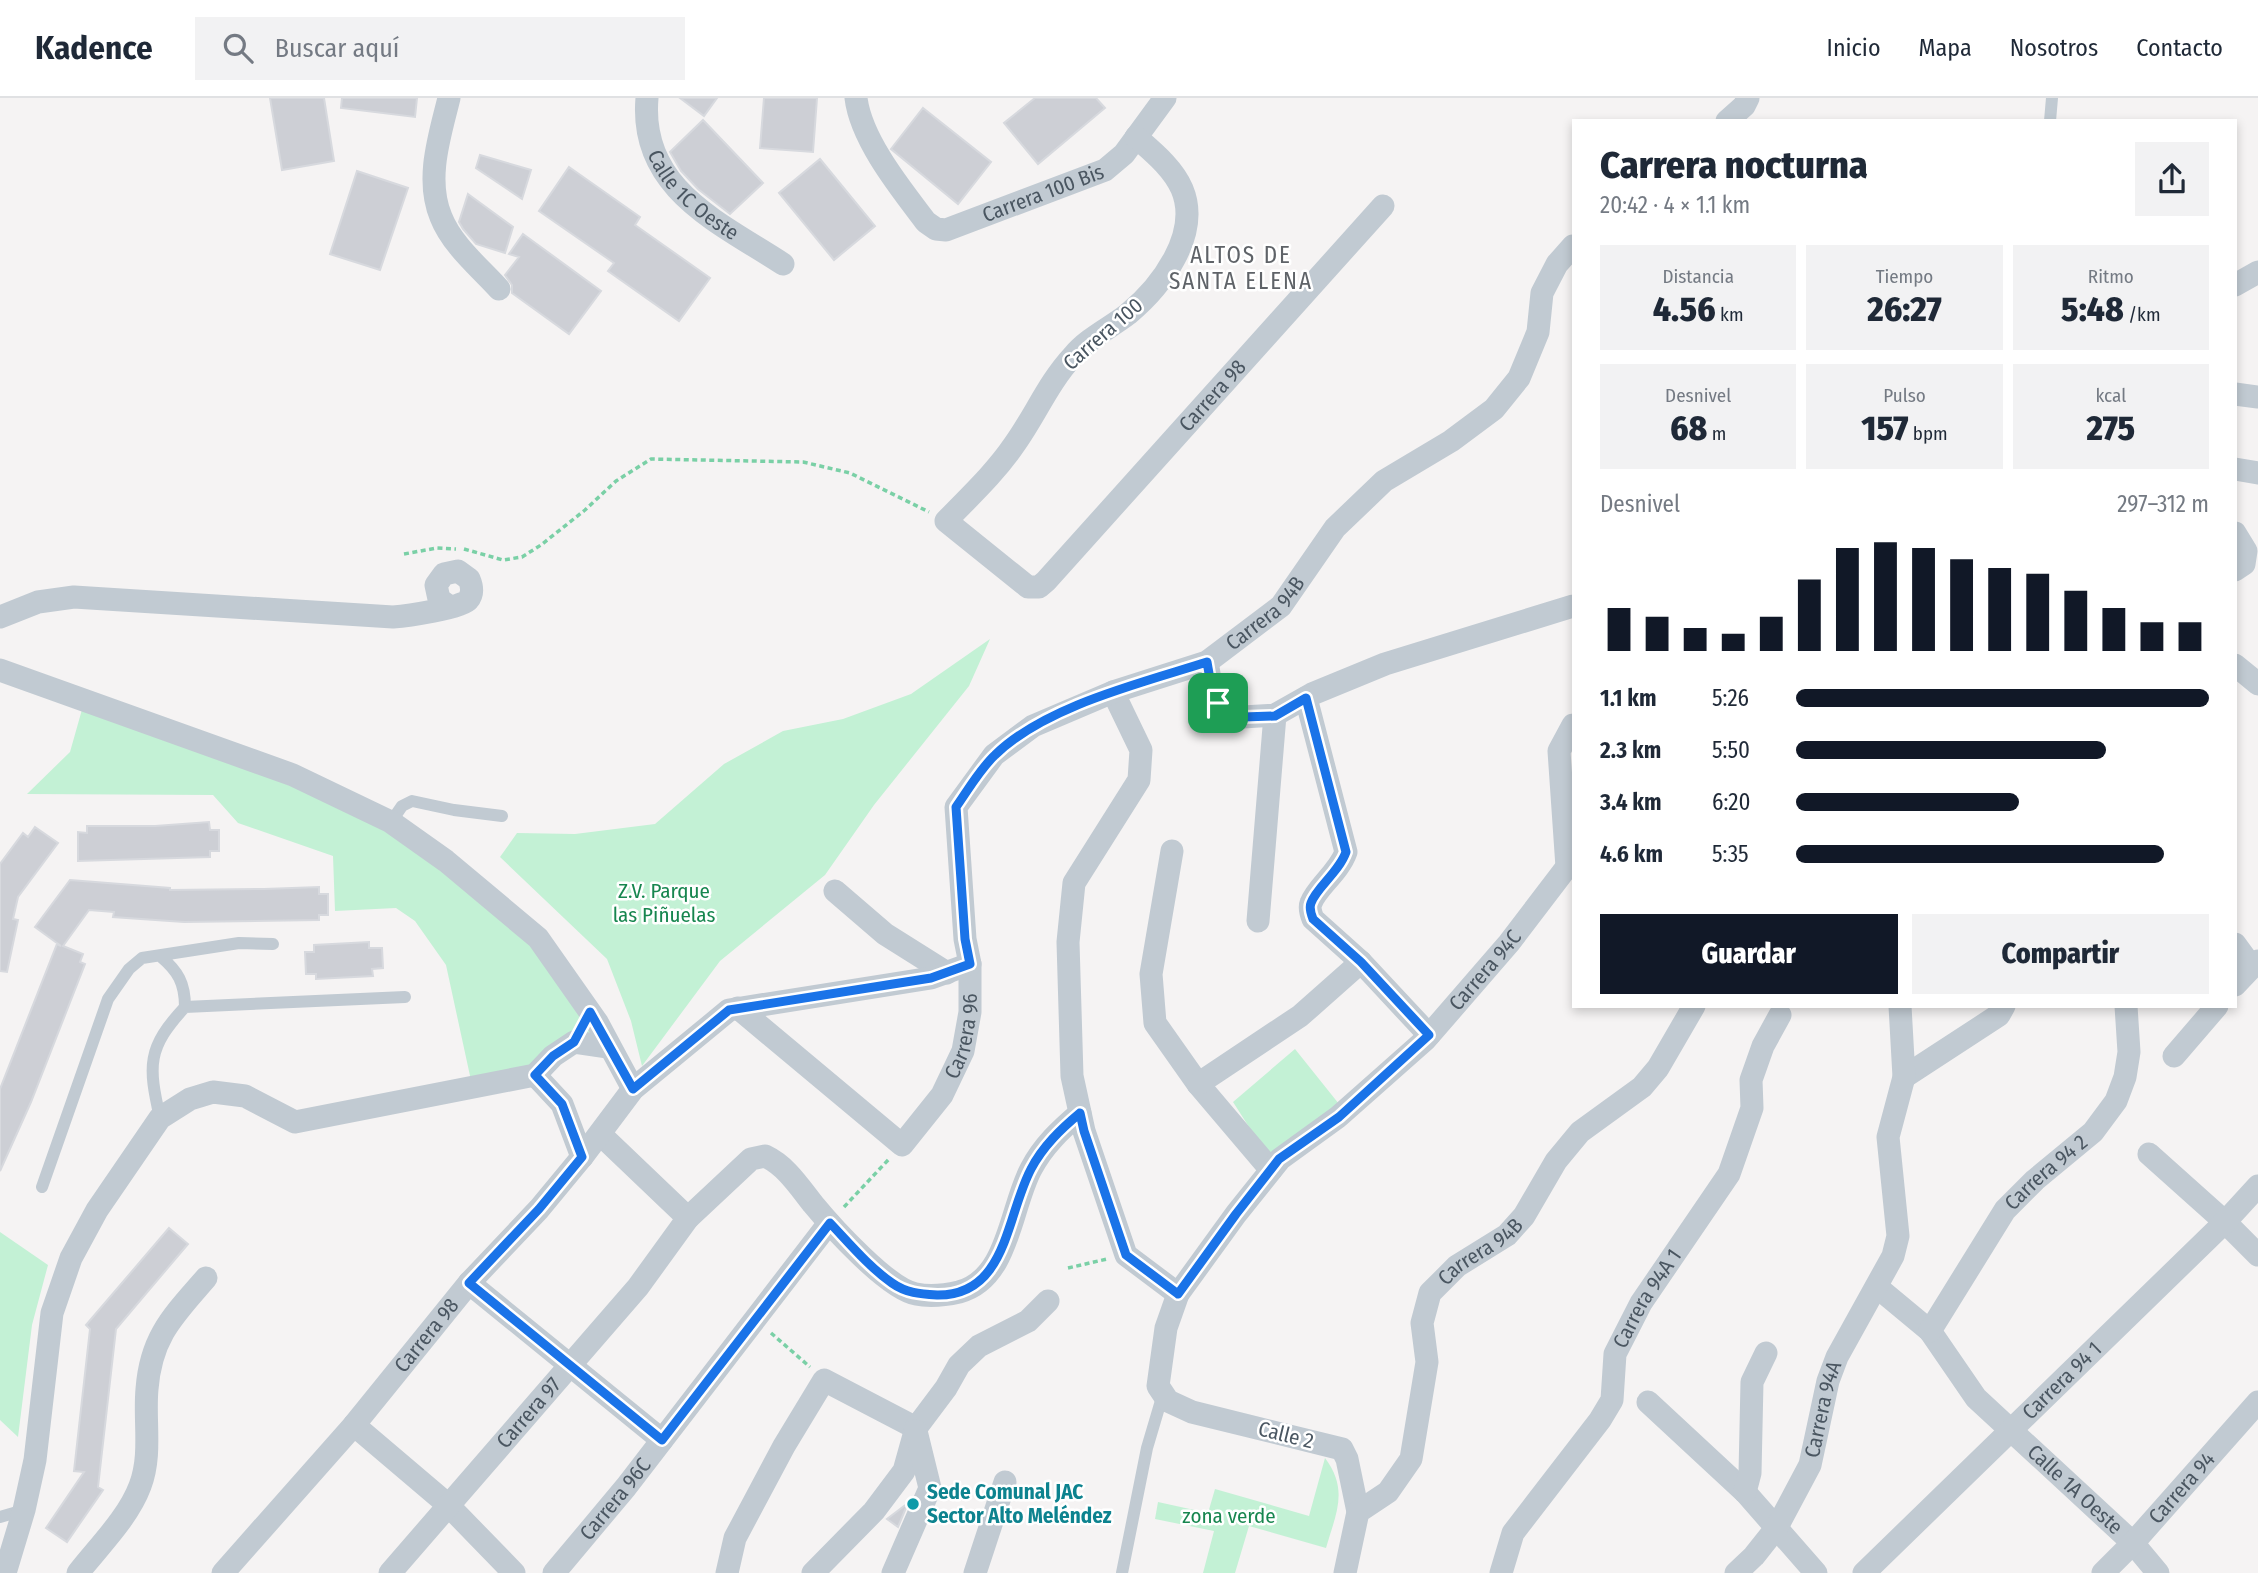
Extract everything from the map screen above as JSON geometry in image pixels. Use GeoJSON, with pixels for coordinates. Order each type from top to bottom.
{"type":"FeatureCollection","features":[{"type":"Feature","properties":{"kind":"street"},"geometry":{"type":"LineString","coordinates":[[449,98],[436,156],[434,182],[437,205],[440,216],[453,237],[499,289]]}},
{"type":"Feature","properties":{"kind":"street","name":"Calle 1C Oeste"},"geometry":{"type":"LineString","coordinates":[[647,98],[646,127],[656,158],[672,185],[690,202],[783,264]]}},
{"type":"Feature","properties":{"kind":"street","name":"Carrera 100 Bis"},"geometry":{"type":"LineString","coordinates":[[856,98],[859,115],[870,142],[926,222],[936,229],[951,229],[1105,170],[1124,154],[1164,98]]}},
{"type":"Feature","properties":{"kind":"street","name":"Carrera 100"},"geometry":{"type":"LineString","coordinates":[[946,521],[1010,451],[1052,383],[1073,355],[1139,304],[1176,255],[1183,237],[1186,217],[1182,189],[1163,162],[1136,136]]}},
{"type":"Feature","properties":{"kind":"street","name":"Carrera 98"},"geometry":{"type":"LineString","coordinates":[[946,521],[1023,584],[1034,588],[1043,584],[1383,206]]}},
{"type":"Feature","properties":{"kind":"street","name":"Carrera 94B"},"geometry":{"type":"LineString","coordinates":[[1275,716],[1243,717],[1218,703],[1207,662],[1282,606],[1335,528],[1384,481],[1451,441],[1494,409],[1519,379],[1538,332],[1542,293],[1558,264],[1572,247]]}},
{"type":"Feature","properties":{"kind":"street"},"geometry":{"type":"LineString","coordinates":[[2237,284],[2258,272]]}},
{"type":"Feature","properties":{"kind":"street"},"geometry":{"type":"LineString","coordinates":[[2237,394],[2258,397]]}},
{"type":"Feature","properties":{"kind":"street"},"geometry":{"type":"LineString","coordinates":[[2237,469],[2258,473]]}},
{"type":"Feature","properties":{"kind":"street"},"geometry":{"type":"LineString","coordinates":[[2237,536],[2246,551],[2244,564],[2237,569]]}},
{"type":"Feature","properties":{"kind":"street"},"geometry":{"type":"LineString","coordinates":[[0,617],[38,602],[74,597],[393,617],[450,607]]}},
{"type":"Feature","properties":{"kind":"street"},"geometry":{"type":"LineString","coordinates":[[1258,921],[1275,716],[1306,698],[1385,664],[1572,606]]}},
{"type":"Feature","properties":{"kind":"street","name":"Carrera 96"},"geometry":{"type":"LineString","coordinates":[[902,1144],[942,1095],[963,1051],[970,1012],[970,964],[965,939],[956,807],[994,755],[1033,726],[1114,692],[1207,662]]}},
{"type":"Feature","properties":{"kind":"street"},"geometry":{"type":"LineString","coordinates":[[2237,667],[2258,684]]}},
{"type":"Feature","properties":{"kind":"street"},"geometry":{"type":"LineString","coordinates":[[0,670],[293,775],[391,822],[446,861],[538,938],[590,1012],[633,1089]]}},
{"type":"Feature","properties":{"kind":"street"},"geometry":{"type":"LineString","coordinates":[[1114,692],[1141,750],[1139,780],[1074,883],[1068,943],[1072,1076],[1084,1131],[1126,1255],[1178,1294]]}},
{"type":"Feature","properties":{"kind":"street"},"geometry":{"type":"LineString","coordinates":[[1306,698],[1346,852],[1341,865],[1311,902],[1310,911],[1313,919],[1361,962],[1429,1035]]}},
{"type":"Feature","properties":{"kind":"street"},"geometry":{"type":"LineString","coordinates":[[1570,863],[1559,751],[1572,727]]}},
{"type":"Feature","properties":{"kind":"street"},"geometry":{"type":"LineString","coordinates":[[1172,851],[1151,974],[1155,1023],[1198,1084],[1271,1170]]}},
{"type":"Feature","properties":{"kind":"street","name":"Carrera 94C"},"geometry":{"type":"LineString","coordinates":[[1166,1397],[1158,1386],[1166,1328],[1178,1294],[1236,1214],[1279,1159],[1339,1117],[1429,1035],[1509,943],[1570,863]]}},
{"type":"Feature","properties":{"kind":"street"},"geometry":{"type":"LineString","coordinates":[[835,891],[885,934],[947,973]]}},
{"type":"Feature","properties":{"kind":"street"},"geometry":{"type":"LineString","coordinates":[[2237,946],[2255,964],[2237,983]]}},
{"type":"Feature","properties":{"kind":"street"},"geometry":{"type":"LineString","coordinates":[[1198,1084],[1300,1016],[1361,962]]}},
{"type":"Feature","properties":{"kind":"street","name":"Carrera 98"},"geometry":{"type":"LineString","coordinates":[[230,1571],[354,1425],[469,1283],[539,1209],[633,1089],[729,1010],[931,978],[970,964]]}},
{"type":"Feature","properties":{"kind":"street"},"geometry":{"type":"LineString","coordinates":[[738,1007],[902,1144]]}},
{"type":"Feature","properties":{"kind":"street","name":"Carrera 94B"},"geometry":{"type":"LineString","coordinates":[[1358,1512],[1388,1492],[1411,1459],[1427,1362],[1422,1323],[1430,1293],[1457,1266],[1507,1235],[1524,1216],[1556,1161],[1580,1132],[1642,1087],[1658,1068],[1693,1008]]}},
{"type":"Feature","properties":{"kind":"street"},"geometry":{"type":"LineString","coordinates":[[1900,1008],[1903,1077]]}},
{"type":"Feature","properties":{"kind":"street"},"geometry":{"type":"LineString","coordinates":[[1903,1077],[1999,1015],[2003,1008]]}},
{"type":"Feature","properties":{"kind":"street","name":"Carrera 94 2"},"geometry":{"type":"LineString","coordinates":[[1930,1331],[2006,1210],[2035,1180],[2093,1132],[2116,1101],[2125,1077],[2129,1052],[2126,1008]]}},
{"type":"Feature","properties":{"kind":"street"},"geometry":{"type":"LineString","coordinates":[[2174,1056],[2215,1008]]}},
{"type":"Feature","properties":{"kind":"street"},"geometry":{"type":"LineString","coordinates":[[5,1573],[24,1510],[35,1460],[52,1312],[71,1258],[97,1210],[160,1118],[190,1099],[213,1092],[245,1096],[295,1122],[535,1075],[553,1056],[574,1042],[590,1012]]}},
{"type":"Feature","properties":{"kind":"street","name":"Carrera 94A 1"},"geometry":{"type":"LineString","coordinates":[[1501,1573],[1513,1533],[1601,1420],[1612,1401],[1615,1354],[1641,1303],[1729,1174],[1752,1108],[1751,1080],[1763,1046],[1780,1015]]}},
{"type":"Feature","properties":{"kind":"street"},"geometry":{"type":"LineString","coordinates":[[574,1042],[608,1047]]}},
{"type":"Feature","properties":{"kind":"street"},"geometry":{"type":"LineString","coordinates":[[535,1075],[562,1104],[582,1157]]}},
{"type":"Feature","properties":{"kind":"street","name":"Carrera 94A"},"geometry":{"type":"LineString","coordinates":[[1736,1573],[1754,1556],[1777,1527],[1810,1465],[1828,1381],[1837,1357],[1893,1256],[1898,1236],[1888,1136],[1903,1077]]}},
{"type":"Feature","properties":{"kind":"street","name":"Carrera 97"},"geometry":{"type":"LineString","coordinates":[[390,1573],[447,1504],[638,1287],[688,1218],[751,1159],[765,1156],[781,1164],[830,1223],[892,1283],[915,1294],[946,1295],[973,1288],[991,1271],[1031,1169],[1054,1135],[1080,1113]]}},
{"type":"Feature","properties":{"kind":"street"},"geometry":{"type":"LineString","coordinates":[[600,1134],[688,1218]]}},
{"type":"Feature","properties":{"kind":"street"},"geometry":{"type":"LineString","coordinates":[[2149,1154],[2258,1255]]}},
{"type":"Feature","properties":{"kind":"street","name":"Carrera 94 1"},"geometry":{"type":"LineString","coordinates":[[1864,1573],[2225,1222],[2258,1186]]}},
{"type":"Feature","properties":{"kind":"street","name":"Carrera 96C"},"geometry":{"type":"LineString","coordinates":[[554,1573],[662,1440],[830,1223]]}},
{"type":"Feature","properties":{"kind":"street"},"geometry":{"type":"LineString","coordinates":[[78,1573],[130,1507],[141,1484],[147,1441],[147,1388],[157,1341],[171,1319],[206,1278]]}},
{"type":"Feature","properties":{"kind":"street"},"geometry":{"type":"LineString","coordinates":[[469,1283],[662,1440]]}},
{"type":"Feature","properties":{"kind":"street","name":"Calle 1A Oeste"},"geometry":{"type":"LineString","coordinates":[[1877,1287],[1930,1331],[1976,1398],[2133,1544],[2158,1573]]}},
{"type":"Feature","properties":{"kind":"street"},"geometry":{"type":"LineString","coordinates":[[813,1573],[874,1511],[904,1471],[916,1428],[946,1388],[959,1365],[979,1346],[1028,1321],[1048,1301]]}},
{"type":"Feature","properties":{"kind":"street"},"geometry":{"type":"LineString","coordinates":[[1745,1492],[1750,1473],[1752,1382],[1766,1353]]}},
{"type":"Feature","properties":{"kind":"street"},"geometry":{"type":"LineString","coordinates":[[727,1573],[735,1538],[784,1446],[824,1380],[916,1428],[930,1488],[893,1573]]}},
{"type":"Feature","properties":{"kind":"street","name":"Calle 2"},"geometry":{"type":"LineString","coordinates":[[1166,1397],[1192,1412],[1342,1449],[1347,1459],[1358,1512]]}},
{"type":"Feature","properties":{"kind":"street"},"geometry":{"type":"LineString","coordinates":[[1648,1402],[1745,1492],[1816,1573]]}},
{"type":"Feature","properties":{"kind":"street","name":"Carrera 94"},"geometry":{"type":"LineString","coordinates":[[2103,1573],[2133,1544],[2258,1402]]}},
{"type":"Feature","properties":{"kind":"street"},"geometry":{"type":"LineString","coordinates":[[354,1425],[447,1504],[514,1573]]}},
{"type":"Feature","properties":{"kind":"street"},"geometry":{"type":"LineString","coordinates":[[975,1573],[1005,1482]]}},
{"type":"Feature","properties":{"kind":"street"},"geometry":{"type":"LineString","coordinates":[[1345,1573],[1358,1512]]}},
{"type":"Feature","properties":{"kind":"lane"},"geometry":{"type":"LineString","coordinates":[[2050,119],[2052,98]]}},
{"type":"Feature","properties":{"kind":"lane"},"geometry":{"type":"LineString","coordinates":[[391,822],[402,806],[412,801],[502,816]]}},
{"type":"Feature","properties":{"kind":"lane"},"geometry":{"type":"LineString","coordinates":[[42,1187],[108,999],[129,969],[142,958],[239,943],[273,944]]}},
{"type":"Feature","properties":{"kind":"lane"},"geometry":{"type":"LineString","coordinates":[[160,956],[181,979],[185,990],[185,1007]]}},
{"type":"Feature","properties":{"kind":"lane"},"geometry":{"type":"LineString","coordinates":[[160,1118],[151,1077],[157,1042],[164,1028],[185,1007],[405,997]]}},
{"type":"Feature","properties":{"kind":"lane"},"geometry":{"type":"LineString","coordinates":[[1122,1573],[1147,1448],[1166,1397]]}},
{"type":"Feature","properties":{"kind":"lane"},"geometry":{"type":"LineString","coordinates":[[0,1517],[24,1510]]}},
{"type":"Feature","properties":{"kind":"path"},"geometry":{"type":"LineString","coordinates":[[404,554],[437,548],[461,549],[503,560],[522,557],[576,517],[616,481],[651,459],[803,462],[850,473],[946,521]]}},
{"type":"Feature","properties":{"kind":"path"},"geometry":{"type":"LineString","coordinates":[[830,1223],[902,1144]]}},
{"type":"Feature","properties":{"kind":"path"},"geometry":{"type":"LineString","coordinates":[[1068,1268],[1126,1255]]}},
{"type":"Feature","properties":{"kind":"path"},"geometry":{"type":"LineString","coordinates":[[753,1321],[780,1339],[824,1380]]}},
{"type":"Feature","properties":{"kind":"green space","name":"Z.V. Parque las Piñuelas"},"geometry":{"type":"Polygon","coordinates":[[[990,639],[969,686],[874,805],[825,875],[720,961],[642,1066],[631,1021],[607,959],[500,857],[517,833],[575,834],[655,824],[724,764],[783,731],[843,719],[911,694],[990,639]]]}},
{"type":"Feature","properties":{"kind":"green space"},"geometry":{"type":"Polygon","coordinates":[[[83,706],[292,777],[382,822],[536,940],[605,1045],[575,1041],[534,1073],[472,1085],[446,965],[415,921],[396,908],[335,911],[333,856],[238,823],[213,795],[27,794],[70,752],[83,706]]]}},
{"type":"Feature","properties":{"kind":"green space"},"geometry":{"type":"Polygon","coordinates":[[[1295,1049],[1339,1104],[1267,1155],[1233,1102],[1295,1049]]]}},
{"type":"Feature","properties":{"kind":"green space"},"geometry":{"type":"Polygon","coordinates":[[[0,1232],[48,1265],[32,1325],[18,1437],[0,1420],[0,1232]]]}},
{"type":"Feature","properties":{"kind":"green space","name":"zona verde"},"geometry":{"type":"Polygon","coordinates":[[[1325,1458],[1339,1491],[1326,1548],[1249,1526],[1235,1573],[1203,1573],[1214,1531],[1155,1519],[1158,1502],[1208,1513],[1215,1489],[1309,1516],[1325,1458]]]}},
{"type":"Feature","properties":{"kind":"building"},"geometry":{"type":"Polygon","coordinates":[[[270,98],[324,98],[334,161],[282,170],[270,98]]]}},
{"type":"Feature","properties":{"kind":"building"},"geometry":{"type":"Polygon","coordinates":[[[342,98],[417,98],[415,117],[341,108],[342,98]]]}},
{"type":"Feature","properties":{"kind":"building"},"geometry":{"type":"Polygon","coordinates":[[[680,98],[717,98],[704,116],[680,98]]]}},
{"type":"Feature","properties":{"kind":"building"},"geometry":{"type":"Polygon","coordinates":[[[764,98],[817,98],[813,152],[760,148],[764,98]]]}},
{"type":"Feature","properties":{"kind":"building"},"geometry":{"type":"Polygon","coordinates":[[[1035,98],[1096,98],[1105,108],[1038,164],[1004,123],[1035,98]]]}},
{"type":"Feature","properties":{"kind":"building"},"geometry":{"type":"Polygon","coordinates":[[[923,108],[991,162],[958,204],[891,149],[923,108]]]}},
{"type":"Feature","properties":{"kind":"building"},"geometry":{"type":"Polygon","coordinates":[[[703,120],[763,183],[730,214],[698,189],[681,171],[670,152],[703,120]]]}},
{"type":"Feature","properties":{"kind":"building"},"geometry":{"type":"Polygon","coordinates":[[[480,155],[531,170],[522,199],[476,168],[480,155]]]}},
{"type":"Feature","properties":{"kind":"building"},"geometry":{"type":"Polygon","coordinates":[[[820,159],[875,226],[834,260],[779,193],[820,159]]]}},
{"type":"Feature","properties":{"kind":"building"},"geometry":{"type":"Polygon","coordinates":[[[569,167],[640,217],[635,225],[710,278],[679,321],[608,271],[614,263],[539,211],[569,167]]]}},
{"type":"Feature","properties":{"kind":"building"},"geometry":{"type":"Polygon","coordinates":[[[357,171],[408,188],[380,270],[330,254],[357,171]]]}},
{"type":"Feature","properties":{"kind":"building"},"geometry":{"type":"Polygon","coordinates":[[[468,194],[513,227],[505,253],[476,244],[463,229],[459,222],[468,194]]]}},
{"type":"Feature","properties":{"kind":"building"},"geometry":{"type":"Polygon","coordinates":[[[523,234],[601,291],[569,334],[512,293],[512,285],[505,275],[519,257],[509,254],[523,234]]]}},
{"type":"Feature","properties":{"kind":"building"},"geometry":{"type":"Polygon","coordinates":[[[209,822],[210,830],[219,830],[219,851],[210,851],[210,857],[78,861],[78,832],[87,833],[87,826],[155,826],[209,822]]]}},
{"type":"Feature","properties":{"kind":"building"},"geometry":{"type":"Polygon","coordinates":[[[35,827],[58,843],[18,897],[13,919],[18,920],[7,972],[0,971],[0,864],[23,833],[28,837],[35,827]]]}},
{"type":"Feature","properties":{"kind":"building"},"geometry":{"type":"Polygon","coordinates":[[[70,880],[170,890],[319,887],[319,894],[328,894],[328,915],[319,915],[319,920],[184,922],[113,917],[114,912],[89,910],[63,946],[83,954],[80,962],[85,964],[31,1102],[0,1171],[0,1089],[57,944],[61,946],[35,927],[70,880]]]}},
{"type":"Feature","properties":{"kind":"building"},"geometry":{"type":"Polygon","coordinates":[[[369,942],[369,948],[382,948],[383,968],[372,969],[373,976],[316,979],[316,974],[306,974],[305,952],[314,952],[314,945],[369,942]]]}},
{"type":"Feature","properties":{"kind":"building"},"geometry":{"type":"Polygon","coordinates":[[[169,1228],[188,1244],[116,1329],[98,1487],[103,1490],[67,1542],[46,1528],[84,1472],[74,1471],[90,1329],[86,1325],[169,1228]]]}},
{"type":"Feature","properties":{"kind":"building"},"geometry":{"type":"Polygon","coordinates":[[[908,1503],[898,1527],[887,1519],[908,1503]]]}},
{"type":"Feature","properties":{"kind":"place","name":"Sede Comunal JAC Sector Alto Meléndez"},"geometry":{"type":"Point","coordinates":[913,1504]}},
{"type":"Feature","properties":{"kind":"district","name":"ALTOS DE SANTA ELENA"},"geometry":{"type":"Point","coordinates":[1241,268]}},
{"type":"Feature","properties":{"kind":"route"},"geometry":{"type":"LineString","coordinates":[[1207,662],[1218,703],[1243,717],[1275,716],[1306,698],[1346,852],[1341,865],[1311,902],[1310,911],[1313,919],[1361,962],[1429,1035],[1339,1117],[1279,1159],[1178,1294],[1126,1255],[1080,1113],[1054,1135],[1031,1169],[991,1271],[973,1288],[946,1295],[915,1294],[892,1283],[830,1223],[662,1440],[469,1283],[539,1209],[582,1157],[562,1104],[535,1075],[553,1056],[574,1042],[590,1012],[633,1089],[729,1010],[931,978],[970,964],[965,939],[956,807],[994,755],[1033,726],[1080,705],[1207,662]]}}]}
